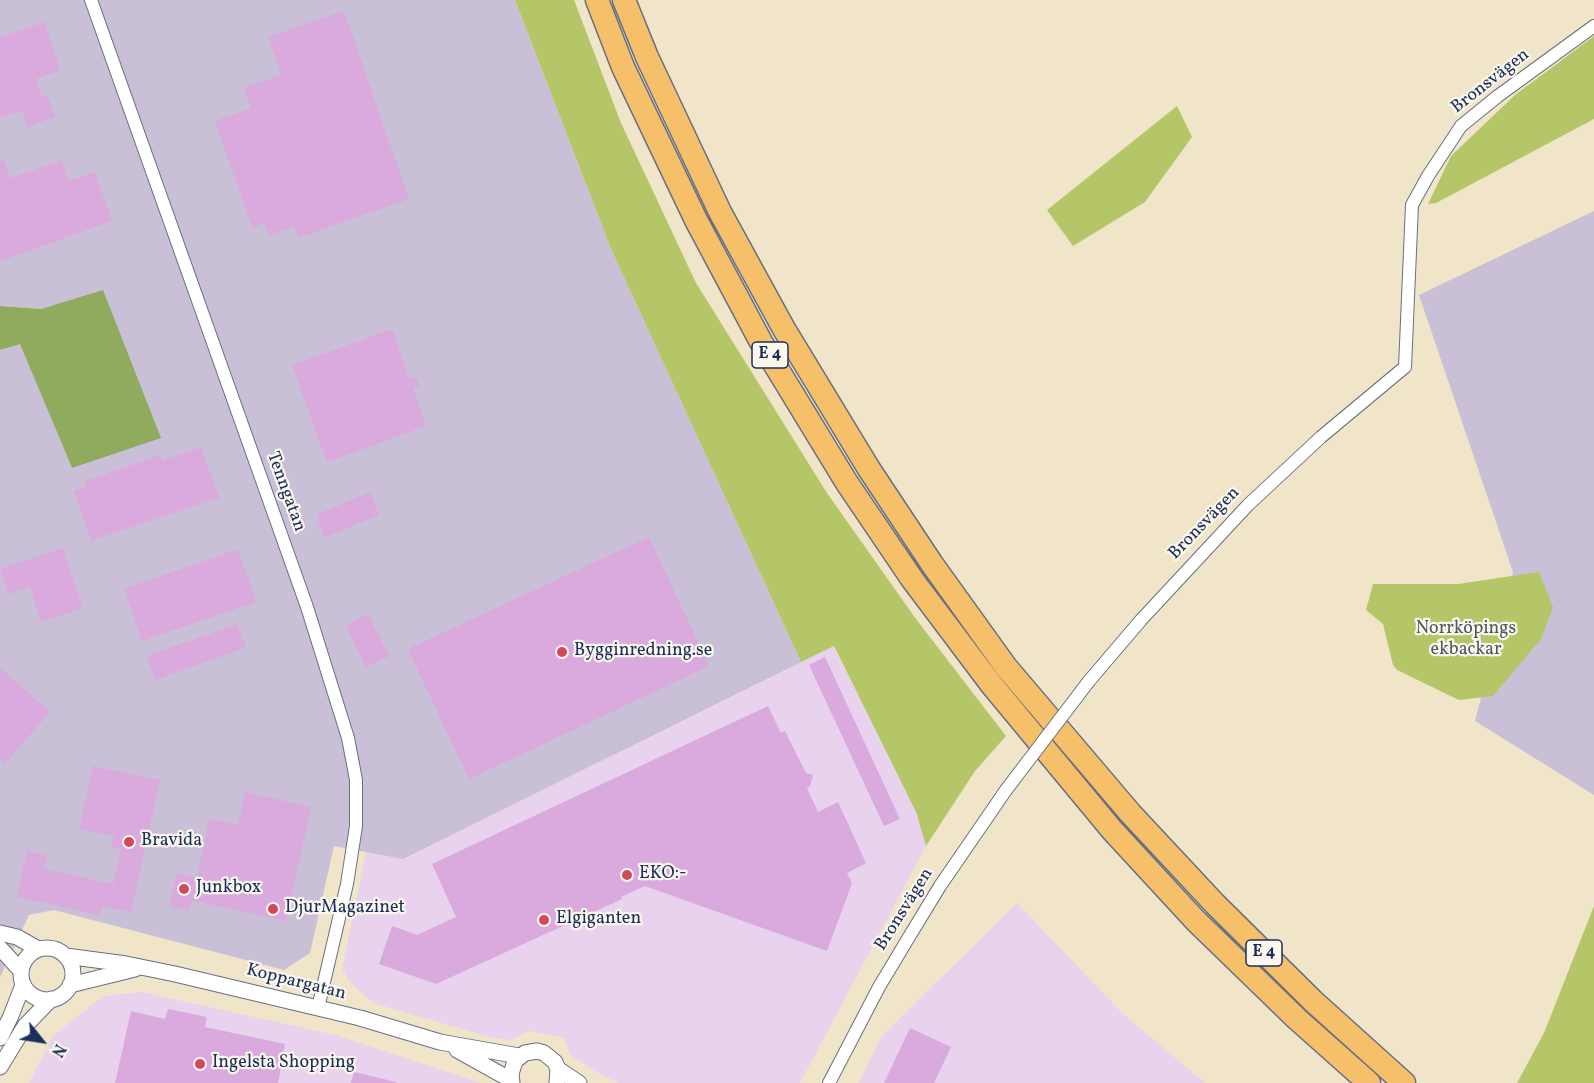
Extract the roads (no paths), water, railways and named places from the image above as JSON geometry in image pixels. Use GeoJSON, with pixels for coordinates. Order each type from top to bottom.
{"type":"FeatureCollection","features":[{"type":"Feature","properties":{"kind":"highway","name":"E 4"},"geometry":{"type":"LineString","coordinates":[[597,0],[623,68],[696,220],[762,342],[847,483],[912,579],[991,684],[1112,830],[1196,921],[1297,1019],[1369,1083]]}},
{"type":"Feature","properties":{"kind":"highway","name":"E 4"},"geometry":{"type":"LineString","coordinates":[[624,0],[647,57],[720,212],[784,329],[875,478],[932,564],[1006,667],[1131,814],[1215,904],[1313,1001],[1404,1083]]}},
{"type":"Feature","properties":{"kind":"street","name":"Tenngatan"},"geometry":{"type":"LineString","coordinates":[[91,0],[307,607],[348,738],[356,780],[357,826],[347,884],[318,1008]]}},
{"type":"Feature","properties":{"kind":"street","name":"Bronsvägen"},"geometry":{"type":"LineString","coordinates":[[829,1083],[879,987],[940,886],[1006,790],[1089,681],[1141,620],[1248,505],[1321,437],[1405,367],[1412,206],[1428,176],[1461,126],[1594,26]]}},
{"type":"Feature","properties":{"kind":"street"},"geometry":{"type":"LineString","coordinates":[[0,933],[17,938],[38,949],[53,949],[66,956],[72,967],[70,985],[65,992],[51,999],[25,1026],[0,1067]]}},
{"type":"Feature","properties":{"kind":"street"},"geometry":{"type":"LineString","coordinates":[[0,948],[35,997],[51,999]]}},
{"type":"Feature","properties":{"kind":"street"},"geometry":{"type":"LineString","coordinates":[[0,1038],[10,1018],[22,978],[24,962],[38,949]]}},
{"type":"Feature","properties":{"kind":"street","name":"Koppargatan"},"geometry":{"type":"LineString","coordinates":[[66,956],[126,964],[187,977],[360,1018],[441,1042],[519,1056],[530,1051],[544,1053],[555,1062],[557,1076]]}},
{"type":"Feature","properties":{"kind":"street","name":"Koppargatan"},"geometry":{"type":"LineString","coordinates":[[70,985],[141,968]]}},
{"type":"Feature","properties":{"kind":"street","name":"Koppargatan"},"geometry":{"type":"LineString","coordinates":[[441,1042],[512,1082]]}},
{"type":"Feature","properties":{"kind":"street"},"geometry":{"type":"LineString","coordinates":[[512,1082],[512,1067],[519,1056]]}},
{"type":"Feature","properties":{"kind":"street"},"geometry":{"type":"LineString","coordinates":[[557,1076],[579,1083]]}},
{"type":"Feature","properties":{"kind":"place","name":"Bygginredning.se"},"geometry":{"type":"Point","coordinates":[562,652]}},
{"type":"Feature","properties":{"kind":"place","name":"Bravida"},"geometry":{"type":"Point","coordinates":[129,842]}},
{"type":"Feature","properties":{"kind":"place","name":"EKO:-"},"geometry":{"type":"Point","coordinates":[627,875]}},
{"type":"Feature","properties":{"kind":"place","name":"Junkbox"},"geometry":{"type":"Point","coordinates":[184,889]}},
{"type":"Feature","properties":{"kind":"place","name":"DjurMagazinet"},"geometry":{"type":"Point","coordinates":[273,909]}},
{"type":"Feature","properties":{"kind":"place","name":"Elgiganten"},"geometry":{"type":"Point","coordinates":[544,920]}},
{"type":"Feature","properties":{"kind":"place","name":"Ingelsta Shopping"},"geometry":{"type":"Point","coordinates":[200,1064]}},
{"type":"Feature","properties":{"kind":"park label","name":"Norrköpings ekbackar"},"geometry":{"type":"Point","coordinates":[1466,640]}}]}
